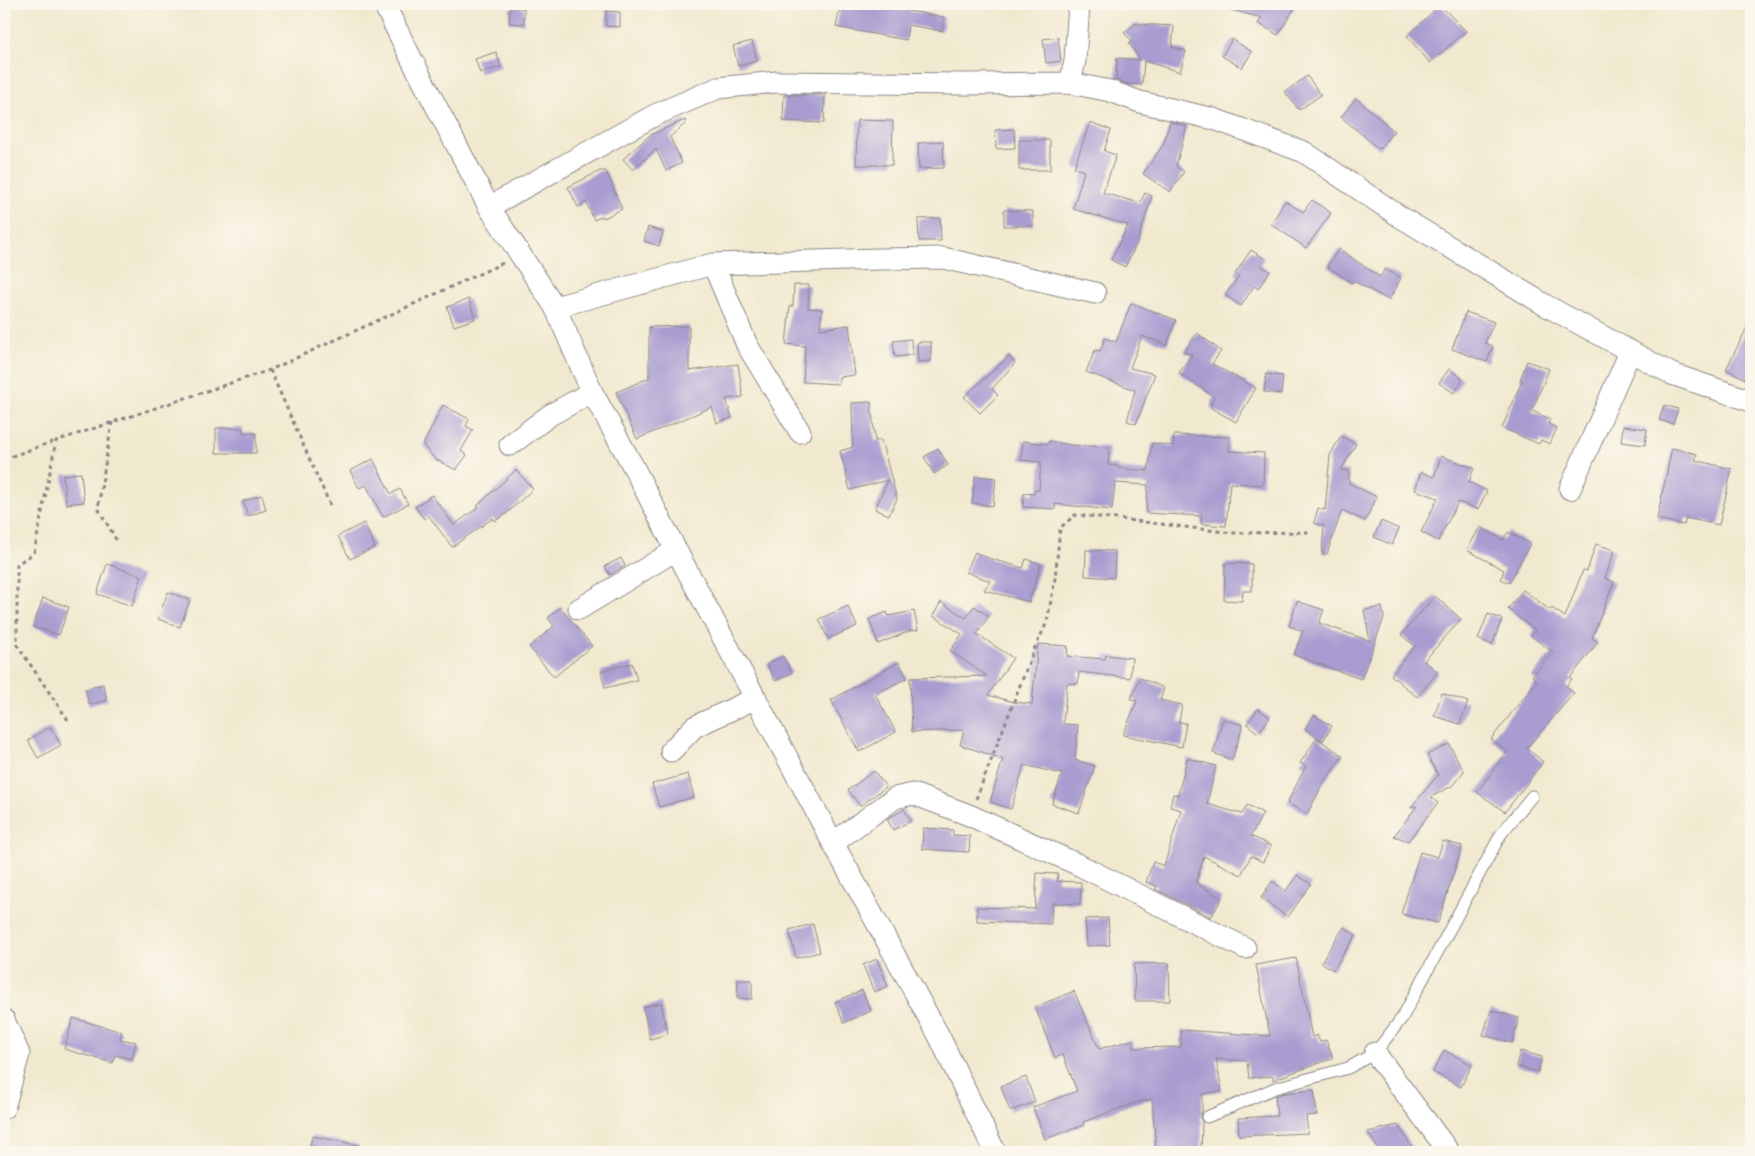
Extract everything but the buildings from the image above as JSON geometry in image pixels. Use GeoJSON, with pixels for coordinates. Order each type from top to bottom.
{"type":"FeatureCollection","features":[{"type":"Feature","properties":{"kind":"street"},"geometry":{"type":"LineString","coordinates":[[384,4],[412,62],[489,207],[555,307],[592,392],[833,843],[939,1036],[995,1152]]}},
{"type":"Feature","properties":{"kind":"street"},"geometry":{"type":"LineString","coordinates":[[1070,83],[1075,62],[1079,4]]}},
{"type":"Feature","properties":{"kind":"street"},"geometry":{"type":"LineString","coordinates":[[489,207],[655,114],[718,88],[776,82],[1070,83],[1110,91],[1140,102],[1214,119],[1304,152],[1399,216],[1545,305],[1672,374],[1751,401]]}},
{"type":"Feature","properties":{"kind":"street"},"geometry":{"type":"LineString","coordinates":[[555,307],[713,264],[943,258],[1095,293]]}},
{"type":"Feature","properties":{"kind":"street"},"geometry":{"type":"LineString","coordinates":[[713,264],[747,345],[800,432]]}},
{"type":"Feature","properties":{"kind":"street"},"geometry":{"type":"LineString","coordinates":[[1570,489],[1630,352]]}},
{"type":"Feature","properties":{"kind":"street"},"geometry":{"type":"LineString","coordinates":[[510,445],[550,415],[592,392]]}},
{"type":"Feature","properties":{"kind":"street"},"geometry":{"type":"LineString","coordinates":[[579,609],[676,550]]}},
{"type":"Feature","properties":{"kind":"street"},"geometry":{"type":"LineString","coordinates":[[671,751],[694,727],[756,698]]}},
{"type":"Feature","properties":{"kind":"street"},"geometry":{"type":"LineString","coordinates":[[833,843],[895,798],[913,794],[969,815],[1081,866],[1245,948]]}},
{"type":"Feature","properties":{"kind":"street"},"geometry":{"type":"LineString","coordinates":[[4,1020],[19,1054],[4,1108]]}},
{"type":"Feature","properties":{"kind":"street"},"geometry":{"type":"LineString","coordinates":[[1375,1053],[1449,1152]]}},
{"type":"Feature","properties":{"kind":"lane"},"geometry":{"type":"LineString","coordinates":[[1208,1116],[1275,1088],[1348,1068],[1375,1053],[1402,1018],[1502,834],[1532,796]]}},
{"type":"Feature","properties":{"kind":"path"},"geometry":{"type":"LineString","coordinates":[[4,459],[56,440],[270,370],[520,255]]}},
{"type":"Feature","properties":{"kind":"path"},"geometry":{"type":"LineString","coordinates":[[270,370],[330,505]]}},
{"type":"Feature","properties":{"kind":"path"},"geometry":{"type":"LineString","coordinates":[[112,422],[98,508],[118,543]]}},
{"type":"Feature","properties":{"kind":"path"},"geometry":{"type":"LineString","coordinates":[[56,440],[34,552],[17,564],[17,645],[68,720]]}},
{"type":"Feature","properties":{"kind":"path"},"geometry":{"type":"LineString","coordinates":[[969,815],[1033,652],[1047,622],[1055,579],[1060,528],[1076,515],[1120,518],[1232,533],[1311,532]]}}]}
